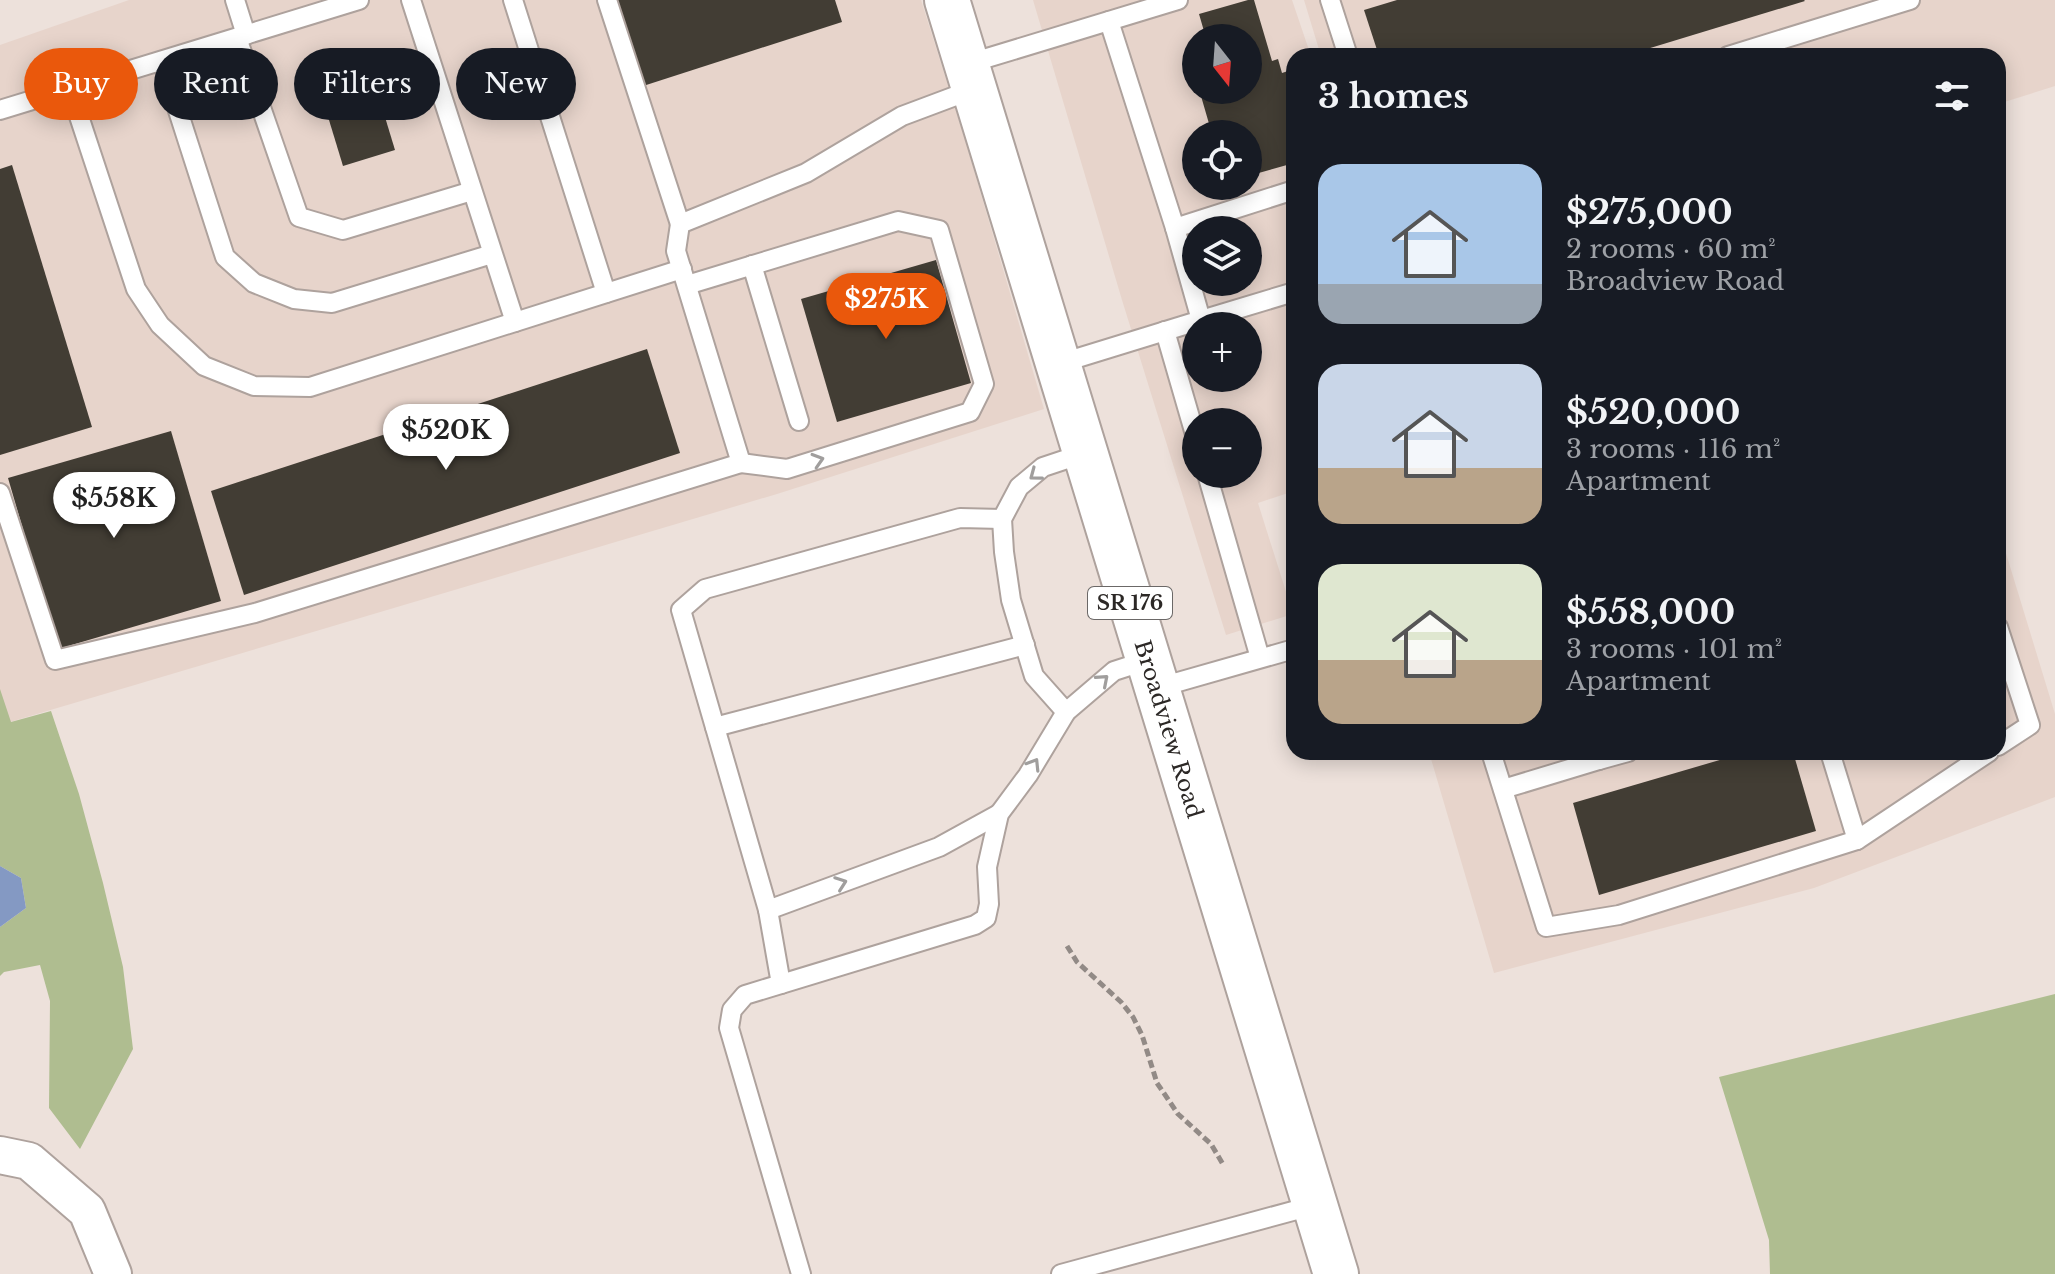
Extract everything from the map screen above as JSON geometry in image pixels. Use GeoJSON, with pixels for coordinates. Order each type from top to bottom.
{"type":"FeatureCollection","features":[{"type":"Feature","properties":{"kind":"main road","name":"Broadview Road"},"geometry":{"type":"LineString","coordinates":[[947,0],[1336,1274]]}},
{"type":"Feature","properties":{"kind":"street"},"geometry":{"type":"LineString","coordinates":[[0,1155],[29,1161],[87,1211],[113,1274]]}},
{"type":"Feature","properties":{"kind":"lane"},"geometry":{"type":"LineString","coordinates":[[235,0],[242,36],[299,217],[343,230],[472,191]]}},
{"type":"Feature","properties":{"kind":"lane"},"geometry":{"type":"LineString","coordinates":[[204,48],[359,0]]}},
{"type":"Feature","properties":{"kind":"lane"},"geometry":{"type":"LineString","coordinates":[[411,0],[515,322]]}},
{"type":"Feature","properties":{"kind":"lane"},"geometry":{"type":"LineString","coordinates":[[513,0],[606,293]]}},
{"type":"Feature","properties":{"kind":"lane"},"geometry":{"type":"LineString","coordinates":[[607,0],[680,224],[676,251],[741,463]]}},
{"type":"Feature","properties":{"kind":"lane"},"geometry":{"type":"LineString","coordinates":[[680,224],[806,173],[970,76],[1109,21],[1178,0]]}},
{"type":"Feature","properties":{"kind":"lane"},"geometry":{"type":"LineString","coordinates":[[1330,0],[1345,48]]}},
{"type":"Feature","properties":{"kind":"lane"},"geometry":{"type":"LineString","coordinates":[[1754,48],[1910,0]]}},
{"type":"Feature","properties":{"kind":"lane"},"geometry":{"type":"LineString","coordinates":[[1109,21],[1199,312]]}},
{"type":"Feature","properties":{"kind":"lane"},"geometry":{"type":"LineString","coordinates":[[0,110],[24,103]]}},
{"type":"Feature","properties":{"kind":"lane"},"geometry":{"type":"LineString","coordinates":[[0,493],[55,660],[255,613],[741,463],[787,469],[970,412],[984,384],[939,230],[898,221],[752,265],[606,293],[310,387],[254,386],[204,366],[160,325],[136,289],[80,120]]}},
{"type":"Feature","properties":{"kind":"lane"},"geometry":{"type":"LineString","coordinates":[[181,120],[225,257],[254,283],[294,299],[332,303],[492,254]]}},
{"type":"Feature","properties":{"kind":"lane"},"geometry":{"type":"LineString","coordinates":[[1175,228],[1286,193]]}},
{"type":"Feature","properties":{"kind":"lane"},"geometry":{"type":"LineString","coordinates":[[752,265],[799,421]]}},
{"type":"Feature","properties":{"kind":"lane"},"geometry":{"type":"LineString","coordinates":[[1228,312],[1286,294]]}},
{"type":"Feature","properties":{"kind":"lane"},"geometry":{"type":"LineString","coordinates":[[1058,364],[1182,326]]}},
{"type":"Feature","properties":{"kind":"lane"},"geometry":{"type":"LineString","coordinates":[[1165,331],[1187,408]]}},
{"type":"Feature","properties":{"kind":"lane"},"geometry":{"type":"LineString","coordinates":[[1066,712],[1034,676],[1011,600],[1002,519],[1019,487],[1043,467],[1085,453]]}},
{"type":"Feature","properties":{"kind":"lane"},"geometry":{"type":"LineString","coordinates":[[1211,488],[1260,658]]}},
{"type":"Feature","properties":{"kind":"lane"},"geometry":{"type":"LineString","coordinates":[[781,984],[768,910],[681,610],[705,589],[960,518],[1002,519]]}},
{"type":"Feature","properties":{"kind":"lane"},"geometry":{"type":"LineString","coordinates":[[715,727],[1025,645]]}},
{"type":"Feature","properties":{"kind":"lane"},"geometry":{"type":"LineString","coordinates":[[801,1274],[729,1028],[732,1010],[745,995],[975,925],[986,918],[989,904],[987,867],[999,814],[1028,775],[1066,712],[1114,671],[1152,674],[1260,658],[1286,651]]}},
{"type":"Feature","properties":{"kind":"lane"},"geometry":{"type":"LineString","coordinates":[[2006,652],[2030,725],[2006,741]]}},
{"type":"Feature","properties":{"kind":"lane"},"geometry":{"type":"LineString","coordinates":[[1494,760],[1546,927],[1619,915],[1857,840],[1977,760]]}},
{"type":"Feature","properties":{"kind":"lane"},"geometry":{"type":"LineString","coordinates":[[1503,789],[1586,760]]}},
{"type":"Feature","properties":{"kind":"lane"},"geometry":{"type":"LineString","coordinates":[[1832,760],[1857,840]]}},
{"type":"Feature","properties":{"kind":"lane"},"geometry":{"type":"LineString","coordinates":[[768,910],[939,847],[999,814]]}},
{"type":"Feature","properties":{"kind":"lane"},"geometry":{"type":"LineString","coordinates":[[1061,1274],[1315,1205]]}},
{"type":"Feature","properties":{"kind":"path"},"geometry":{"type":"LineString","coordinates":[[1067,946],[1077,962],[1133,1017],[1157,1083],[1178,1114],[1211,1144],[1224,1166]]}},
{"type":"Feature","properties":{"kind":"shaded area"},"geometry":{"type":"Polygon","coordinates":[[[129,0],[921,0],[1044,409],[777,494],[0,725],[0,45],[129,0]]]}},
{"type":"Feature","properties":{"kind":"shaded area"},"geometry":{"type":"Polygon","coordinates":[[[1033,0],[1292,0],[1308,48],[1286,48],[1286,494],[1258,503],[1286,592],[1286,616],[1226,635],[1033,0]]]}},
{"type":"Feature","properties":{"kind":"shaded area"},"geometry":{"type":"Polygon","coordinates":[[[1304,0],[2055,0],[2055,86],[2006,101],[2006,48],[1319,48],[1304,0]]]}},
{"type":"Feature","properties":{"kind":"shaded area"},"geometry":{"type":"Polygon","coordinates":[[[2006,553],[2055,714],[2055,797],[1814,888],[1494,973],[1431,760],[2006,760],[2006,553]]]}},
{"type":"Feature","properties":{"kind":"green space"},"geometry":{"type":"Polygon","coordinates":[[[0,689],[11,722],[51,711],[79,794],[123,967],[133,1049],[80,1149],[49,1108],[50,1001],[40,965],[4,972],[0,976],[0,927],[26,908],[21,878],[0,866],[0,689]]]}},
{"type":"Feature","properties":{"kind":"green space"},"geometry":{"type":"Polygon","coordinates":[[[2055,994],[2055,1274],[1770,1274],[1769,1240],[1719,1077],[2055,994]]]}},
{"type":"Feature","properties":{"kind":"water"},"geometry":{"type":"Polygon","coordinates":[[[0,866],[21,878],[26,908],[0,927],[0,866]]]}},
{"type":"Feature","properties":{"kind":"building"},"geometry":{"type":"Polygon","coordinates":[[[612,0],[835,0],[842,22],[640,87],[612,0]]]}},
{"type":"Feature","properties":{"kind":"building"},"geometry":{"type":"Polygon","coordinates":[[[1254,0],[1261,24],[1202,24],[1199,14],[1254,0]]]}},
{"type":"Feature","properties":{"kind":"building"},"geometry":{"type":"Polygon","coordinates":[[[1397,0],[1805,1],[1650,48],[1376,48],[1364,10],[1397,0]]]}},
{"type":"Feature","properties":{"kind":"building"},"geometry":{"type":"Polygon","coordinates":[[[1262,27],[1272,61],[1278,59],[1282,73],[1286,72],[1286,165],[1262,172],[1262,120],[1208,120],[1203,104],[1262,104],[1262,27]]]}},
{"type":"Feature","properties":{"kind":"building"},"geometry":{"type":"Polygon","coordinates":[[[329,120],[386,120],[395,150],[343,166],[329,120]]]}},
{"type":"Feature","properties":{"kind":"building"},"geometry":{"type":"Polygon","coordinates":[[[12,165],[92,427],[0,455],[0,169],[12,165]]]}},
{"type":"Feature","properties":{"kind":"building"},"geometry":{"type":"Polygon","coordinates":[[[936,260],[971,383],[837,422],[801,299],[936,260]]]}},
{"type":"Feature","properties":{"kind":"building"},"geometry":{"type":"Polygon","coordinates":[[[647,349],[680,453],[244,595],[211,491],[647,349]]]}},
{"type":"Feature","properties":{"kind":"building"},"geometry":{"type":"Polygon","coordinates":[[[171,431],[221,601],[58,649],[8,478],[171,431]]]}},
{"type":"Feature","properties":{"kind":"building"},"geometry":{"type":"Polygon","coordinates":[[[1720,760],[1795,760],[1816,831],[1599,895],[1573,803],[1720,760]]]}}]}
